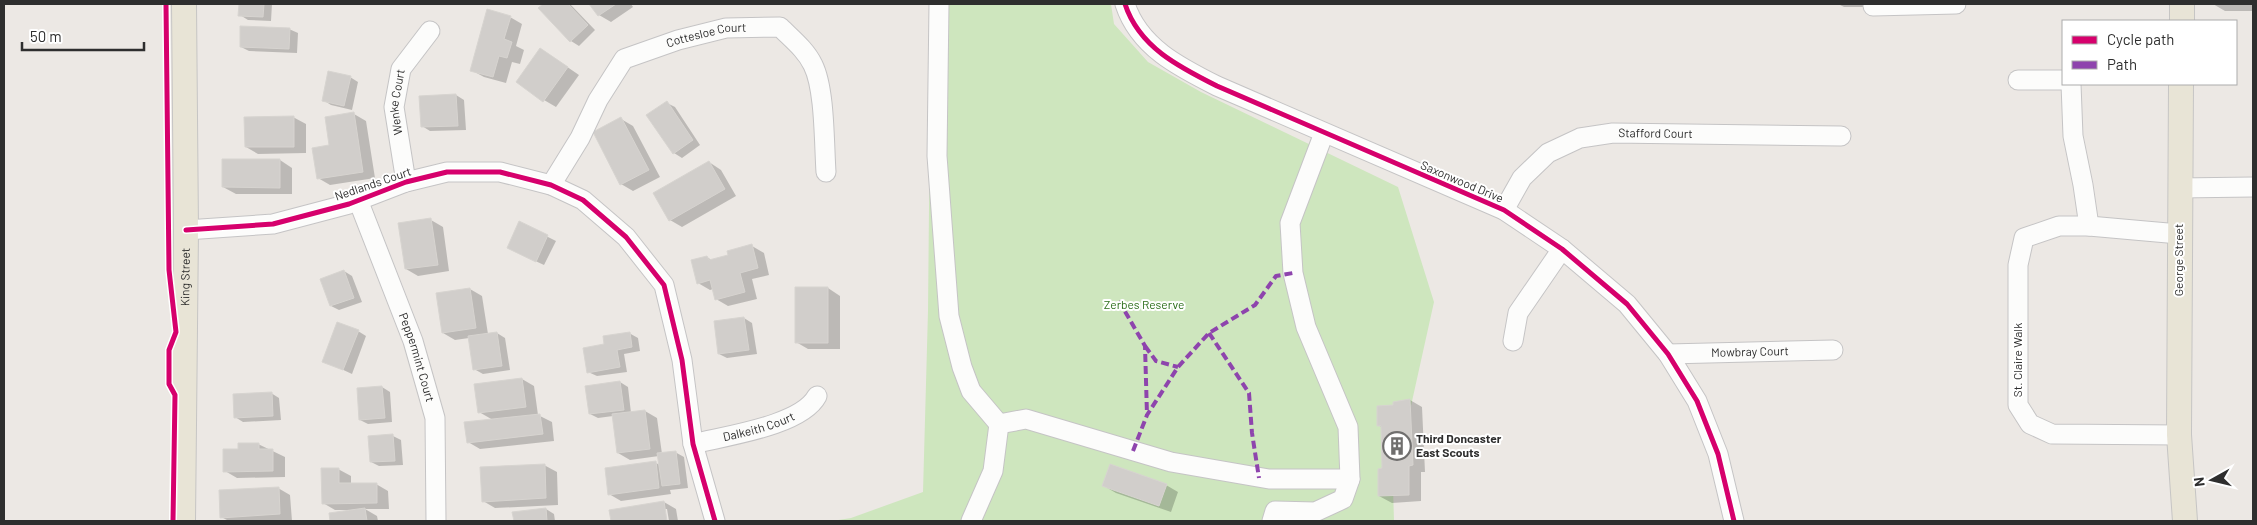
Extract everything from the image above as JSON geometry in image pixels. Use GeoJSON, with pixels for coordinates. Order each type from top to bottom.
{"type":"FeatureCollection","features":[{"type":"Feature","properties":{"kind":"main road","name":"King Street"},"geometry":{"type":"LineString","coordinates":[[183,521],[186,230],[184,4]]}},
{"type":"Feature","properties":{"kind":"main road"},"geometry":{"type":"LineString","coordinates":[[2182,4],[2182,20]]}},
{"type":"Feature","properties":{"kind":"main road","name":"George Street"},"geometry":{"type":"LineString","coordinates":[[2181,85],[2179,435],[2185,521]]}},
{"type":"Feature","properties":{"kind":"main road","name":"George Street"},"geometry":{"type":"LineString","coordinates":[[2170,521],[2179,435]]}},
{"type":"Feature","properties":{"kind":"street"},"geometry":{"type":"LineString","coordinates":[[939,4],[937,156],[949,316],[962,367],[971,391],[999,424],[993,471],[971,521]]}},
{"type":"Feature","properties":{"kind":"street","name":"Saxonwood Drive"},"geometry":{"type":"LineString","coordinates":[[1125,4],[1140,34],[1178,66],[1217,86],[1504,210],[1562,249],[1627,304],[1668,354],[1698,402],[1715,445],[1734,521]]}},
{"type":"Feature","properties":{"kind":"street"},"geometry":{"type":"LineString","coordinates":[[1873,6],[1956,4]]}},
{"type":"Feature","properties":{"kind":"street","name":"Cottesloe Court"},"geometry":{"type":"LineString","coordinates":[[551,186],[580,138],[598,100],[624,59],[678,40],[726,28],[780,28],[802,48],[814,66],[820,92],[826,172]]}},
{"type":"Feature","properties":{"kind":"street","name":"Wenke Court"},"geometry":{"type":"LineString","coordinates":[[406,182],[394,107],[401,69],[430,31]]}},
{"type":"Feature","properties":{"kind":"street"},"geometry":{"type":"LineString","coordinates":[[2018,80],[2062,80]]}},
{"type":"Feature","properties":{"kind":"street"},"geometry":{"type":"LineString","coordinates":[[2071,85],[2073,136],[2084,185],[2089,226]]}},
{"type":"Feature","properties":{"kind":"street"},"geometry":{"type":"LineString","coordinates":[[1272,521],[1275,511],[1315,512],[1343,500],[1350,479],[1348,427],[1306,327],[1293,273],[1290,223],[1324,133]]}},
{"type":"Feature","properties":{"kind":"street","name":"Stafford Court"},"geometry":{"type":"LineString","coordinates":[[1504,210],[1522,178],[1548,153],[1580,138],[1612,133],[1840,136]]}},
{"type":"Feature","properties":{"kind":"street","name":"Nedlands Court"},"geometry":{"type":"LineString","coordinates":[[186,230],[273,224],[358,200],[406,182],[447,172],[500,172],[551,186],[583,200],[626,237],[664,285],[682,360],[693,444],[715,521]]}},
{"type":"Feature","properties":{"kind":"street"},"geometry":{"type":"LineString","coordinates":[[2180,188],[2253,187]]}},
{"type":"Feature","properties":{"kind":"street","name":"Peppermint Court"},"geometry":{"type":"LineString","coordinates":[[358,200],[414,341],[435,418],[436,521]]}},
{"type":"Feature","properties":{"kind":"street","name":"St. Claire Walk"},"geometry":{"type":"LineString","coordinates":[[2179,234],[2089,226],[2059,226],[2024,238],[2018,265],[2018,405],[2030,424],[2052,434],[2179,435]]}},
{"type":"Feature","properties":{"kind":"street"},"geometry":{"type":"LineString","coordinates":[[1513,341],[1518,314],[1562,249]]}},
{"type":"Feature","properties":{"kind":"street","name":"Mowbray Court"},"geometry":{"type":"LineString","coordinates":[[1668,354],[1834,350]]}},
{"type":"Feature","properties":{"kind":"street","name":"Dalkeith Court"},"geometry":{"type":"LineString","coordinates":[[693,444],[782,423],[814,402],[817,396]]}},
{"type":"Feature","properties":{"kind":"street"},"geometry":{"type":"LineString","coordinates":[[999,424],[1026,418],[1171,462],[1269,479],[1350,479]]}},
{"type":"Feature","properties":{"kind":"green space","name":"Zerbes Reserve"},"geometry":{"type":"Polygon","coordinates":[[[931,4],[1111,4],[1114,24],[1148,62],[1201,92],[1398,187],[1434,302],[1393,487],[1394,521],[832,521],[851,518],[923,492],[928,311],[931,4]]]}},
{"type":"Feature","properties":{"kind":"building"},"geometry":{"type":"Polygon","coordinates":[[[239,4],[264,4],[263,17],[238,16],[239,4]]]}},
{"type":"Feature","properties":{"kind":"building"},"geometry":{"type":"Polygon","coordinates":[[[543,4],[568,4],[588,25],[570,42],[538,8],[543,4]]]}},
{"type":"Feature","properties":{"kind":"building"},"geometry":{"type":"Polygon","coordinates":[[[589,4],[616,4],[598,16],[589,4]]]}},
{"type":"Feature","properties":{"kind":"building"},"geometry":{"type":"Polygon","coordinates":[[[487,9],[511,16],[504,39],[512,42],[507,58],[499,56],[493,77],[470,71],[487,9]]]}},
{"type":"Feature","properties":{"kind":"building"},"geometry":{"type":"Polygon","coordinates":[[[240,26],[290,28],[289,49],[240,47],[240,26]]]}},
{"type":"Feature","properties":{"kind":"building"},"geometry":{"type":"Polygon","coordinates":[[[540,48],[568,67],[543,102],[516,82],[540,48]]]}},
{"type":"Feature","properties":{"kind":"building"},"geometry":{"type":"Polygon","coordinates":[[[328,71],[351,76],[344,106],[322,101],[328,71]]]}},
{"type":"Feature","properties":{"kind":"building"},"geometry":{"type":"Polygon","coordinates":[[[456,94],[458,126],[421,127],[419,96],[456,94]]]}},
{"type":"Feature","properties":{"kind":"building"},"geometry":{"type":"Polygon","coordinates":[[[667,101],[693,140],[673,154],[646,115],[667,101]]]}},
{"type":"Feature","properties":{"kind":"building"},"geometry":{"type":"Polygon","coordinates":[[[354,112],[363,172],[317,179],[312,148],[329,145],[325,117],[354,112]]]}},
{"type":"Feature","properties":{"kind":"building"},"geometry":{"type":"Polygon","coordinates":[[[294,116],[294,147],[245,147],[244,117],[294,116]]]}},
{"type":"Feature","properties":{"kind":"building"},"geometry":{"type":"Polygon","coordinates":[[[621,117],[649,170],[620,185],[593,132],[621,117]]]}},
{"type":"Feature","properties":{"kind":"building"},"geometry":{"type":"Polygon","coordinates":[[[222,159],[280,159],[280,188],[222,187],[222,159]]]}},
{"type":"Feature","properties":{"kind":"building"},"geometry":{"type":"Polygon","coordinates":[[[709,161],[725,189],[669,221],[653,193],[709,161]]]}},
{"type":"Feature","properties":{"kind":"building"},"geometry":{"type":"Polygon","coordinates":[[[431,218],[438,265],[405,269],[398,223],[431,218]]]}},
{"type":"Feature","properties":{"kind":"building"},"geometry":{"type":"Polygon","coordinates":[[[519,221],[548,235],[536,262],[507,248],[519,221]]]}},
{"type":"Feature","properties":{"kind":"building"},"geometry":{"type":"Polygon","coordinates":[[[752,244],[758,268],[740,273],[745,292],[715,300],[710,280],[697,284],[691,260],[707,256],[709,260],[728,255],[727,251],[752,244]]]}},
{"type":"Feature","properties":{"kind":"building"},"geometry":{"type":"Polygon","coordinates":[[[344,270],[354,298],[330,306],[320,279],[344,270]]]}},
{"type":"Feature","properties":{"kind":"building"},"geometry":{"type":"Polygon","coordinates":[[[795,287],[828,287],[828,343],[795,343],[795,287]]]}},
{"type":"Feature","properties":{"kind":"building"},"geometry":{"type":"Polygon","coordinates":[[[470,288],[476,328],[442,333],[436,293],[470,288]]]}},
{"type":"Feature","properties":{"kind":"building"},"geometry":{"type":"Polygon","coordinates":[[[744,317],[749,350],[718,354],[714,321],[744,317]]]}},
{"type":"Feature","properties":{"kind":"building"},"geometry":{"type":"Polygon","coordinates":[[[337,322],[359,330],[343,370],[322,362],[337,322]]]}},
{"type":"Feature","properties":{"kind":"building"},"geometry":{"type":"Polygon","coordinates":[[[497,332],[502,366],[473,370],[468,336],[497,332]]]}},
{"type":"Feature","properties":{"kind":"building"},"geometry":{"type":"Polygon","coordinates":[[[630,332],[632,347],[617,350],[620,367],[587,373],[583,348],[604,344],[603,336],[630,332]]]}},
{"type":"Feature","properties":{"kind":"building"},"geometry":{"type":"Polygon","coordinates":[[[522,378],[526,407],[478,413],[474,384],[522,378]]]}},
{"type":"Feature","properties":{"kind":"building"},"geometry":{"type":"Polygon","coordinates":[[[620,381],[624,410],[589,414],[585,386],[620,381]]]}},
{"type":"Feature","properties":{"kind":"building"},"geometry":{"type":"Polygon","coordinates":[[[382,386],[385,418],[359,420],[357,388],[382,386]]]}},
{"type":"Feature","properties":{"kind":"building"},"geometry":{"type":"Polygon","coordinates":[[[272,392],[273,416],[234,418],[233,394],[272,392]]]}},
{"type":"Feature","properties":{"kind":"building","name":"Third Doncaster East Scouts"},"geometry":{"type":"Polygon","coordinates":[[[1410,399],[1413,465],[1409,466],[1409,495],[1378,496],[1378,469],[1382,468],[1381,426],[1377,426],[1377,406],[1393,405],[1393,402],[1410,399]]]}},
{"type":"Feature","properties":{"kind":"building"},"geometry":{"type":"Polygon","coordinates":[[[645,410],[650,449],[617,453],[612,414],[645,410]]]}},
{"type":"Feature","properties":{"kind":"building"},"geometry":{"type":"Polygon","coordinates":[[[540,414],[543,434],[467,443],[464,422],[540,414]]]}},
{"type":"Feature","properties":{"kind":"building"},"geometry":{"type":"Polygon","coordinates":[[[393,434],[395,461],[370,462],[368,436],[393,434]]]}},
{"type":"Feature","properties":{"kind":"building"},"geometry":{"type":"Polygon","coordinates":[[[238,443],[259,443],[259,449],[273,449],[273,471],[223,472],[223,449],[238,449],[238,443]]]}},
{"type":"Feature","properties":{"kind":"building"},"geometry":{"type":"Polygon","coordinates":[[[676,451],[680,484],[662,486],[657,453],[676,451]]]}},
{"type":"Feature","properties":{"kind":"building"},"geometry":{"type":"Polygon","coordinates":[[[656,461],[659,488],[608,495],[605,468],[656,461]]]}},
{"type":"Feature","properties":{"kind":"building"},"geometry":{"type":"Polygon","coordinates":[[[545,464],[546,498],[482,502],[480,467],[545,464]]]}},
{"type":"Feature","properties":{"kind":"building"},"geometry":{"type":"Polygon","coordinates":[[[1110,464],[1167,484],[1159,506],[1102,486],[1110,464]]]}},
{"type":"Feature","properties":{"kind":"building"},"geometry":{"type":"Polygon","coordinates":[[[321,468],[339,468],[339,483],[377,483],[377,503],[322,504],[321,468]]]}},
{"type":"Feature","properties":{"kind":"building"},"geometry":{"type":"Polygon","coordinates":[[[279,487],[280,514],[220,518],[219,490],[279,487]]]}},
{"type":"Feature","properties":{"kind":"building"},"geometry":{"type":"Polygon","coordinates":[[[664,501],[667,521],[611,521],[609,510],[664,501]]]}},
{"type":"Feature","properties":{"kind":"building"},"geometry":{"type":"Polygon","coordinates":[[[365,508],[367,521],[330,521],[329,513],[365,508]]]}},
{"type":"Feature","properties":{"kind":"building"},"geometry":{"type":"Polygon","coordinates":[[[546,508],[547,521],[514,521],[512,512],[546,508]]]}},
{"type":"Feature","properties":{"kind":"marked path"},"geometry":{"type":"LineString","coordinates":[[1133,451],[1147,415],[1178,367],[1209,333],[1255,305],[1276,276],[1293,273]]}},
{"type":"Feature","properties":{"kind":"marked path"},"geometry":{"type":"LineString","coordinates":[[1119,301],[1145,346],[1147,415]]}},
{"type":"Feature","properties":{"kind":"marked path"},"geometry":{"type":"LineString","coordinates":[[1209,333],[1249,393],[1252,433],[1259,478]]}},
{"type":"Feature","properties":{"kind":"marked path"},"geometry":{"type":"LineString","coordinates":[[1145,346],[1156,361],[1178,367]]}},
{"type":"Feature","properties":{"kind":"cycle path"},"geometry":{"type":"LineString","coordinates":[[166,4],[169,270],[176,332],[169,350],[169,384],[175,395],[173,521]]}},
{"type":"Feature","properties":{"kind":"cycle path"},"geometry":{"type":"LineString","coordinates":[[1125,4],[1131,19],[1150,44],[1175,63],[1217,86],[1504,210],[1562,249],[1627,304],[1668,354],[1697,401],[1718,454],[1734,521]]}},
{"type":"Feature","properties":{"kind":"cycle path"},"geometry":{"type":"LineString","coordinates":[[186,230],[273,224],[349,204],[406,182],[447,172],[500,172],[551,185],[583,200],[626,237],[664,285],[682,360],[693,444],[715,521]]}},
{"type":"Feature","properties":{"kind":"place","name":"Third Doncaster East Scouts"},"geometry":{"type":"Point","coordinates":[1397,446]}}]}
